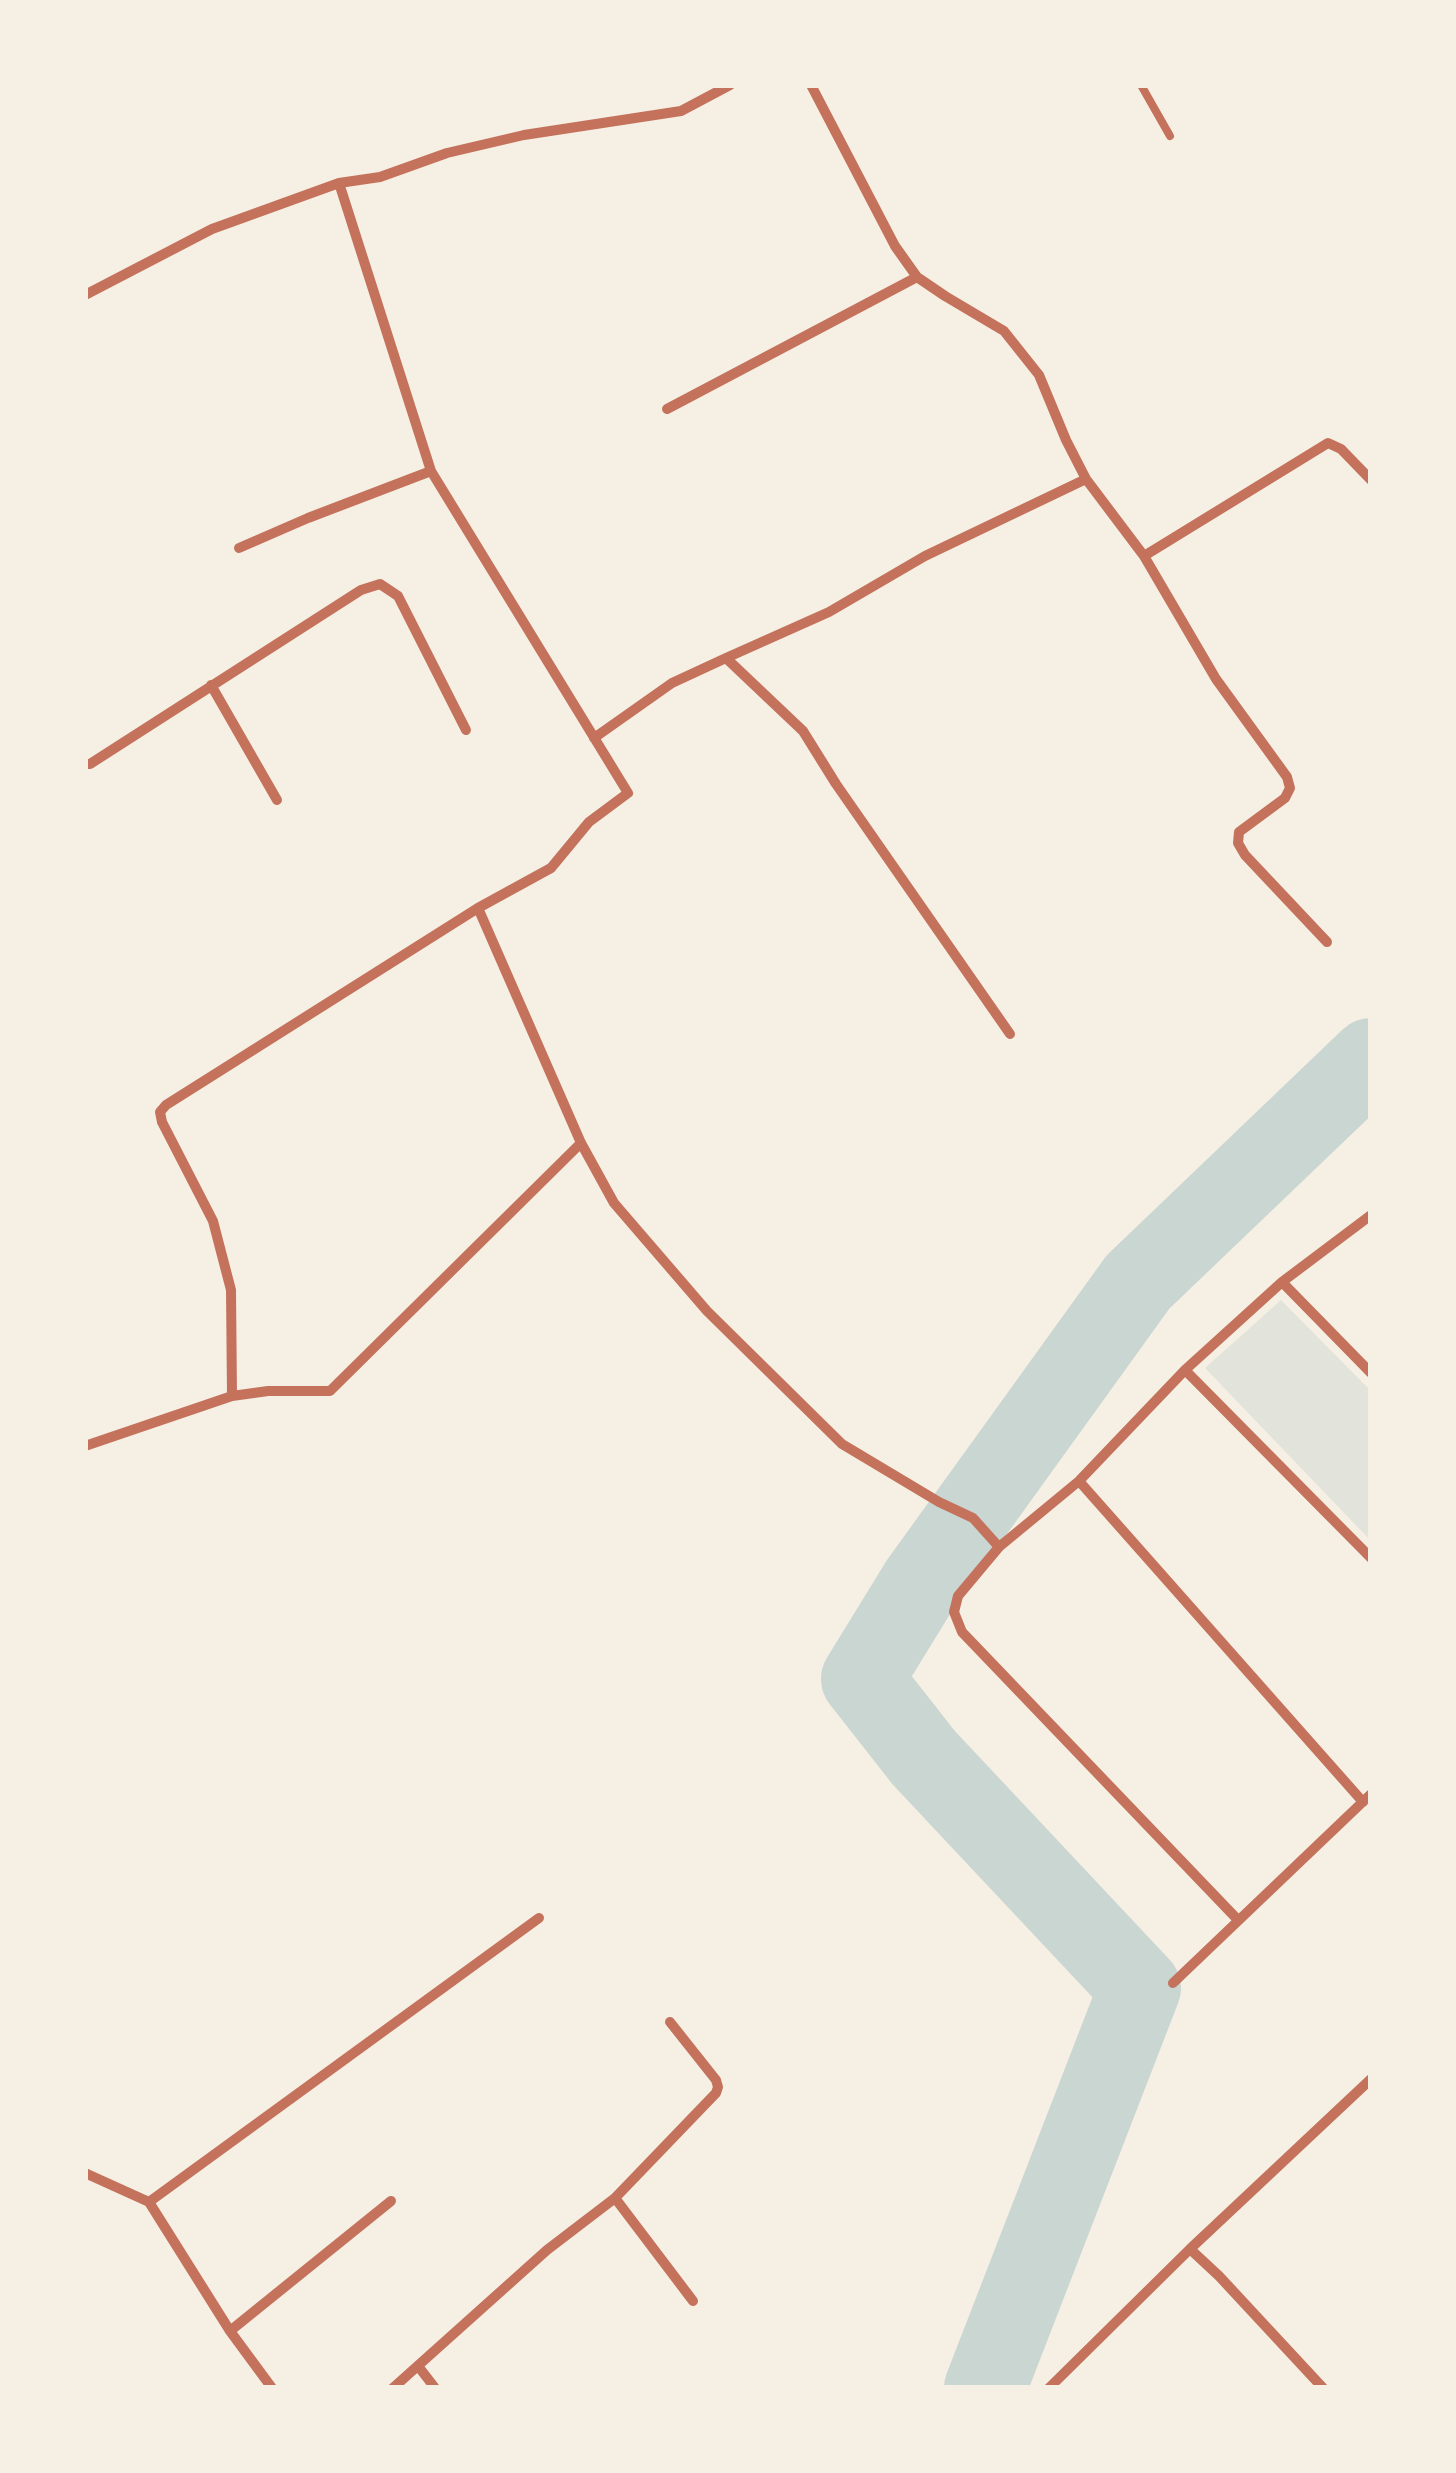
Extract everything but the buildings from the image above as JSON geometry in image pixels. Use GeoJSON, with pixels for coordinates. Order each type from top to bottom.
{"type":"FeatureCollection","features":[{"type":"Feature","properties":{"kind":"street"},"geometry":{"type":"LineString","coordinates":[[85,295],[212,229],[339,183],[380,177],[446,152],[524,134],[680,111],[730,85]]}},
{"type":"Feature","properties":{"kind":"street"},"geometry":{"type":"LineString","coordinates":[[811,85],[895,246],[917,277],[1004,330],[1039,375],[1086,479],[1144,556],[1216,679],[1286,777],[1290,788],[1285,798],[1239,832],[1238,843],[1244,855],[1328,942]]}},
{"type":"Feature","properties":{"kind":"street"},"geometry":{"type":"LineString","coordinates":[[232,1396],[231,1290],[213,1221],[160,1112],[478,908],[551,868],[589,822],[628,793],[432,471],[339,183]]}},
{"type":"Feature","properties":{"kind":"street"},"geometry":{"type":"LineString","coordinates":[[667,409],[917,277]]}},
{"type":"Feature","properties":{"kind":"street"},"geometry":{"type":"LineString","coordinates":[[1144,556],[1328,443],[1340,449],[1371,480]]}},
{"type":"Feature","properties":{"kind":"street"},"geometry":{"type":"LineString","coordinates":[[239,548],[432,471]]}},
{"type":"Feature","properties":{"kind":"street"},"geometry":{"type":"LineString","coordinates":[[594,738],[672,683],[829,612],[925,556],[1086,479]]}},
{"type":"Feature","properties":{"kind":"street"},"geometry":{"type":"LineString","coordinates":[[85,764],[361,590],[380,584],[398,596],[466,730]]}},
{"type":"Feature","properties":{"kind":"street"},"geometry":{"type":"LineString","coordinates":[[726,658],[803,731],[1010,1034]]}},
{"type":"Feature","properties":{"kind":"street"},"geometry":{"type":"LineString","coordinates":[[211,685],[276,800]]}},
{"type":"Feature","properties":{"kind":"street"},"geometry":{"type":"LineString","coordinates":[[478,908],[581,1143],[614,1202],[707,1311],[842,1444],[939,1502],[974,1518],[1000,1548]]}},
{"type":"Feature","properties":{"kind":"street"},"geometry":{"type":"LineString","coordinates":[[85,1446],[232,1396],[330,1390],[581,1143]]}},
{"type":"Feature","properties":{"kind":"street"},"geometry":{"type":"LineString","coordinates":[[1238,1920],[962,1632],[954,1612],[958,1596],[1000,1548],[1079,1481],[1185,1370],[1282,1282],[1371,1216]]}},
{"type":"Feature","properties":{"kind":"street"},"geometry":{"type":"LineString","coordinates":[[1282,1282],[1371,1373]]}},
{"type":"Feature","properties":{"kind":"street"},"geometry":{"type":"LineString","coordinates":[[1185,1370],[1371,1558]]}},
{"type":"Feature","properties":{"kind":"street"},"geometry":{"type":"LineString","coordinates":[[1079,1481],[1367,1798],[1173,1983]]}},
{"type":"Feature","properties":{"kind":"street"},"geometry":{"type":"LineString","coordinates":[[148,2202],[539,1918]]}},
{"type":"Feature","properties":{"kind":"street"},"geometry":{"type":"LineString","coordinates":[[393,2388],[547,2250],[615,2198],[716,2093],[718,2087],[709,2070],[670,2022]]}},
{"type":"Feature","properties":{"kind":"street"},"geometry":{"type":"LineString","coordinates":[[1049,2388],[1371,2079]]}},
{"type":"Feature","properties":{"kind":"street"},"geometry":{"type":"LineString","coordinates":[[85,2173],[148,2202],[230,2331],[272,2388]]}},
{"type":"Feature","properties":{"kind":"street"},"geometry":{"type":"LineString","coordinates":[[615,2198],[693,2302]]}},
{"type":"Feature","properties":{"kind":"street"},"geometry":{"type":"LineString","coordinates":[[230,2331],[392,2201]]}},
{"type":"Feature","properties":{"kind":"street"},"geometry":{"type":"LineString","coordinates":[[1190,2249],[1323,2388]]}},
{"type":"Feature","properties":{"kind":"street"},"geometry":{"type":"LineString","coordinates":[[418,2366],[435,2388]]}},
{"type":"Feature","properties":{"kind":"lane"},"geometry":{"type":"LineString","coordinates":[[1141,85],[1170,136]]}},
{"type":"Feature","properties":{"kind":"shaded area"},"geometry":{"type":"Polygon","coordinates":[[[1281,1300],[1371,1391],[1371,1541],[1205,1368],[1281,1300]]]}},
{"type":"Feature","properties":{"kind":"waterway"},"geometry":{"type":"LineString","coordinates":[[985,2388],[1140,1988],[924,1758],[862,1679],[921,1583],[1138,1282],[1371,1059]]}}]}
